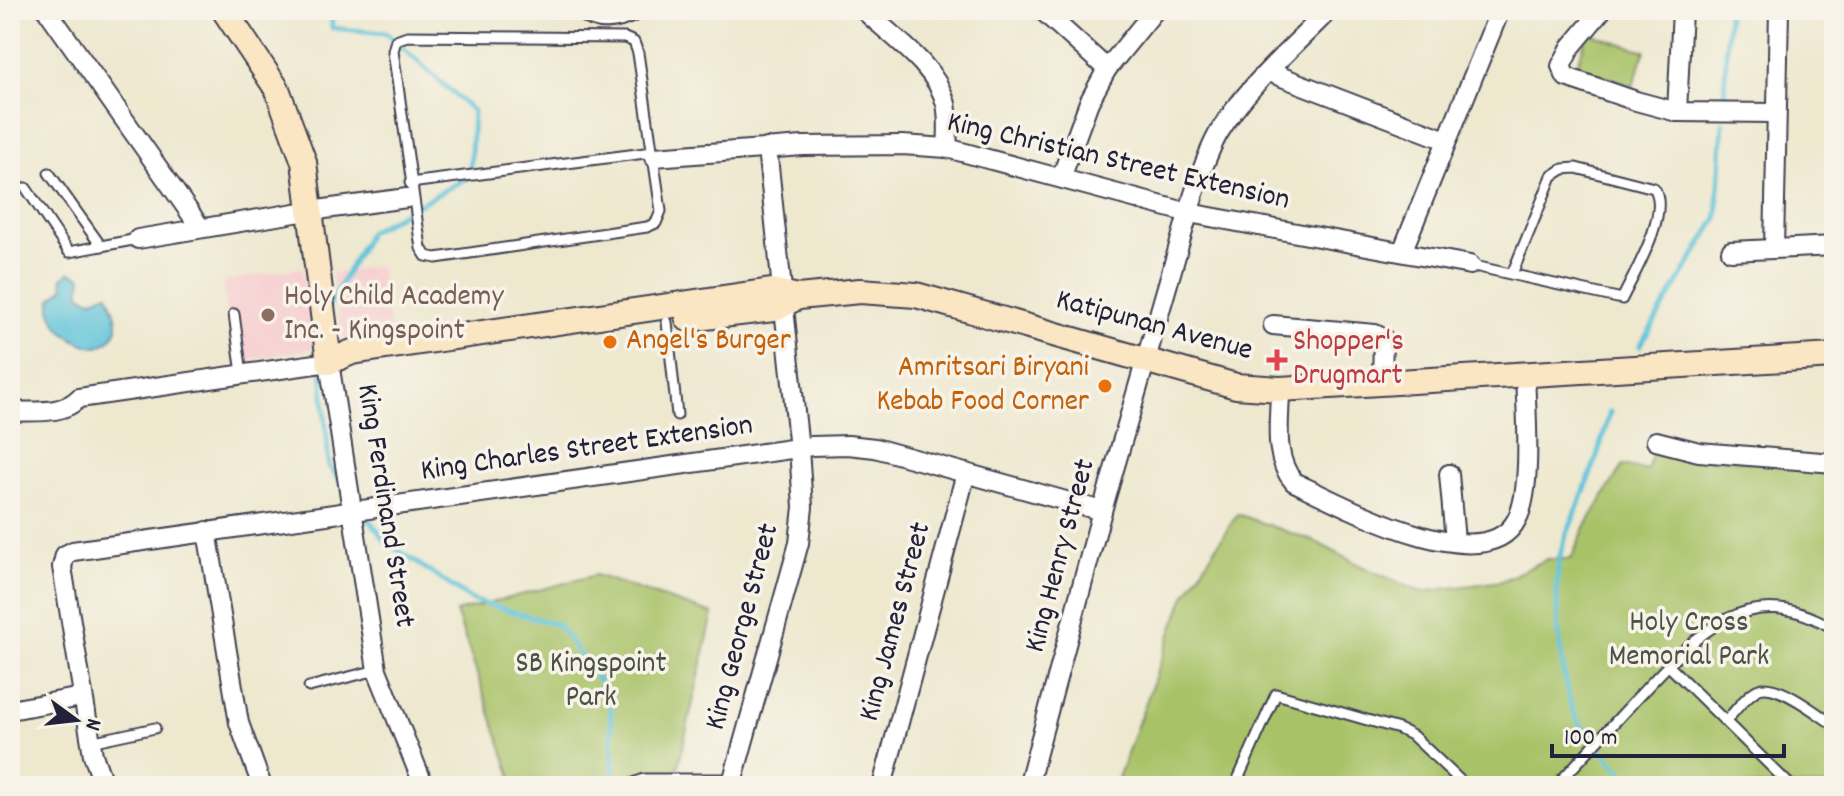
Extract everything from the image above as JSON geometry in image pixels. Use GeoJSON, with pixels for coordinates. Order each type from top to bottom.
{"type":"FeatureCollection","features":[{"type":"Feature","properties":{"kind":"main road","name":"King Ferdinand Street"},"geometry":{"type":"LineString","coordinates":[[224,10],[284,106],[304,162],[329,362]]}},
{"type":"Feature","properties":{"kind":"main road","name":"Katipunan Avenue"},"geometry":{"type":"LineString","coordinates":[[329,362],[352,352],[771,291],[787,298],[860,291],[916,295],[1236,386],[1280,389],[1834,356]]}},
{"type":"Feature","properties":{"kind":"main road","name":"Katipunan Avenue"},"geometry":{"type":"LineString","coordinates":[[329,362],[353,365],[774,309],[787,298]]}},
{"type":"Feature","properties":{"kind":"street"},"geometry":{"type":"LineString","coordinates":[[47,10],[200,227]]}},
{"type":"Feature","properties":{"kind":"street"},"geometry":{"type":"LineString","coordinates":[[582,10],[601,19],[618,20],[637,10]]}},
{"type":"Feature","properties":{"kind":"street"},"geometry":{"type":"LineString","coordinates":[[864,10],[935,80],[945,102],[947,148]]}},
{"type":"Feature","properties":{"kind":"street"},"geometry":{"type":"LineString","coordinates":[[1042,10],[1107,69]]}},
{"type":"Feature","properties":{"kind":"street"},"geometry":{"type":"LineString","coordinates":[[1061,178],[1089,102],[1107,69],[1155,10]]}},
{"type":"Feature","properties":{"kind":"street","name":"King Henry Street"},"geometry":{"type":"LineString","coordinates":[[1028,786],[1102,511],[1201,174],[1218,135],[1269,72],[1329,10]]}},
{"type":"Feature","properties":{"kind":"street"},"geometry":{"type":"LineString","coordinates":[[1402,252],[1500,10]]}},
{"type":"Feature","properties":{"kind":"street"},"geometry":{"type":"LineString","coordinates":[[1602,10],[1571,47],[1561,66],[1566,77],[1677,112],[1776,113]]}},
{"type":"Feature","properties":{"kind":"street"},"geometry":{"type":"LineString","coordinates":[[1677,112],[1682,10]]}},
{"type":"Feature","properties":{"kind":"street"},"geometry":{"type":"LineString","coordinates":[[1774,249],[1779,10]]}},
{"type":"Feature","properties":{"kind":"street"},"geometry":{"type":"LineString","coordinates":[[1269,72],[1446,140]]}},
{"type":"Feature","properties":{"kind":"street","name":"King Christian Street Extension"},"geometry":{"type":"LineString","coordinates":[[653,155],[767,148],[902,145],[947,148],[1189,213],[1470,265]]}},
{"type":"Feature","properties":{"kind":"street","name":"King George Street"},"geometry":{"type":"LineString","coordinates":[[732,783],[799,543],[803,507],[787,298],[767,148]]}},
{"type":"Feature","properties":{"kind":"street"},"geometry":{"type":"LineString","coordinates":[[138,239],[410,193]]}},
{"type":"Feature","properties":{"kind":"street"},"geometry":{"type":"LineString","coordinates":[[1731,251],[1834,246]]}},
{"type":"Feature","properties":{"kind":"street"},"geometry":{"type":"LineString","coordinates":[[1273,325],[1375,334],[1383,338],[1382,382]]}},
{"type":"Feature","properties":{"kind":"street","name":"Katipunan Avenue"},"geometry":{"type":"LineString","coordinates":[[10,412],[61,410],[79,398],[329,362]]}},
{"type":"Feature","properties":{"kind":"street","name":"King Ferdinand Street"},"geometry":{"type":"LineString","coordinates":[[329,362],[377,670],[424,786]]}},
{"type":"Feature","properties":{"kind":"street"},"geometry":{"type":"LineString","coordinates":[[1280,389],[1280,454],[1286,474],[1294,482],[1376,521],[1437,540],[1486,543],[1509,532],[1519,516],[1527,470],[1525,374]]}},
{"type":"Feature","properties":{"kind":"street"},"geometry":{"type":"LineString","coordinates":[[1656,441],[1699,452],[1834,463]]}},
{"type":"Feature","properties":{"kind":"street","name":"King Charles Street Extension"},"geometry":{"type":"LineString","coordinates":[[82,697],[62,567],[65,555],[73,551],[799,449],[848,445],[875,448],[1102,511]]}},
{"type":"Feature","properties":{"kind":"street","name":"King James Street"},"geometry":{"type":"LineString","coordinates":[[882,786],[966,473]]}},
{"type":"Feature","properties":{"kind":"street"},"geometry":{"type":"LineString","coordinates":[[1449,474],[1455,541]]}},
{"type":"Feature","properties":{"kind":"street"},"geometry":{"type":"LineString","coordinates":[[207,531],[239,723],[262,786]]}},
{"type":"Feature","properties":{"kind":"street"},"geometry":{"type":"LineString","coordinates":[[10,710],[82,697],[90,742],[104,786]]}},
{"type":"Feature","properties":{"kind":"lane"},"geometry":{"type":"LineString","coordinates":[[407,36],[630,39],[637,47],[661,211],[656,223],[647,227],[430,258],[421,248],[410,193],[393,51],[396,40],[407,36]]}},
{"type":"Feature","properties":{"kind":"lane"},"geometry":{"type":"LineString","coordinates":[[410,193],[653,155]]}},
{"type":"Feature","properties":{"kind":"lane"},"geometry":{"type":"LineString","coordinates":[[1470,265],[1622,299],[1652,235],[1660,196],[1654,188],[1576,168],[1563,169],[1552,176],[1512,274]]}},
{"type":"Feature","properties":{"kind":"lane"},"geometry":{"type":"LineString","coordinates":[[49,173],[101,246]]}},
{"type":"Feature","properties":{"kind":"lane"},"geometry":{"type":"LineString","coordinates":[[26,188],[69,252],[138,239]]}},
{"type":"Feature","properties":{"kind":"lane"},"geometry":{"type":"LineString","coordinates":[[234,314],[242,374]]}},
{"type":"Feature","properties":{"kind":"lane"},"geometry":{"type":"LineString","coordinates":[[667,322],[677,415]]}},
{"type":"Feature","properties":{"kind":"lane"},"geometry":{"type":"LineString","coordinates":[[1556,786],[1668,665],[1717,622],[1739,613],[1776,609],[1797,612],[1834,629]]}},
{"type":"Feature","properties":{"kind":"lane"},"geometry":{"type":"LineString","coordinates":[[1668,665],[1791,786]]}},
{"type":"Feature","properties":{"kind":"lane"},"geometry":{"type":"LineString","coordinates":[[309,687],[377,670]]}},
{"type":"Feature","properties":{"kind":"lane"},"geometry":{"type":"LineString","coordinates":[[1726,721],[1756,690],[1768,687],[1834,725]]}},
{"type":"Feature","properties":{"kind":"lane"},"geometry":{"type":"LineString","coordinates":[[1235,786],[1276,694],[1399,729],[1413,736],[1466,786]]}},
{"type":"Feature","properties":{"kind":"lane"},"geometry":{"type":"LineString","coordinates":[[90,742],[155,728]]}},
{"type":"Feature","properties":{"kind":"lane"},"geometry":{"type":"LineString","coordinates":[[626,786],[644,779],[732,783]]}},
{"type":"Feature","properties":{"kind":"shaded area"},"geometry":{"type":"Polygon","coordinates":[[[380,265],[391,336],[346,340],[342,336],[332,274],[380,265]]]}},
{"type":"Feature","properties":{"kind":"shaded area","name":"Holy Child Academy Inc. - Kingspoint"},"geometry":{"type":"Polygon","coordinates":[[[302,268],[315,349],[233,363],[223,281],[302,268]]]}},
{"type":"Feature","properties":{"kind":"green space"},"geometry":{"type":"Polygon","coordinates":[[[1588,33],[1645,51],[1633,86],[1576,67],[1588,33]]]}},
{"type":"Feature","properties":{"kind":"green space","name":"Holy Cross Memorial Park"},"geometry":{"type":"Polygon","coordinates":[[[1652,454],[1834,468],[1834,786],[1115,786],[1185,596],[1237,514],[1316,542],[1365,568],[1421,592],[1502,581],[1547,559],[1571,559],[1585,527],[1623,465],[1647,471],[1652,454]]]}},
{"type":"Feature","properties":{"kind":"green space","name":"SB Kingspoint Park"},"geometry":{"type":"Polygon","coordinates":[[[595,575],[713,614],[674,786],[515,786],[456,612],[595,575]]]}},
{"type":"Feature","properties":{"kind":"water"},"geometry":{"type":"Polygon","coordinates":[[[70,272],[82,277],[82,296],[92,300],[107,293],[110,298],[117,328],[111,338],[99,347],[72,338],[53,316],[52,298],[64,288],[62,278],[70,272]]]}},
{"type":"Feature","properties":{"kind":"waterway"},"geometry":{"type":"LineString","coordinates":[[330,304],[369,232],[470,176],[473,111],[386,33],[332,28],[331,10]]}},
{"type":"Feature","properties":{"kind":"waterway"},"geometry":{"type":"LineString","coordinates":[[1724,101],[1728,10]]}},
{"type":"Feature","properties":{"kind":"waterway"},"geometry":{"type":"LineString","coordinates":[[1640,346],[1717,218],[1723,123]]}},
{"type":"Feature","properties":{"kind":"waterway"},"geometry":{"type":"LineString","coordinates":[[322,371],[329,466],[340,481]]}},
{"type":"Feature","properties":{"kind":"waterway"},"geometry":{"type":"LineString","coordinates":[[1610,412],[1560,556],[1557,591],[1560,639],[1566,686],[1577,719],[1605,755],[1639,786]]}},
{"type":"Feature","properties":{"kind":"waterway"},"geometry":{"type":"LineString","coordinates":[[366,515],[386,542],[472,600],[558,625],[610,696],[614,786]]}},
{"type":"Feature","properties":{"kind":"place","name":"Holy Child Academy Inc. - Kingspoint"},"geometry":{"type":"Point","coordinates":[268,315]}},
{"type":"Feature","properties":{"kind":"place","name":"Angel's Burger"},"geometry":{"type":"Point","coordinates":[610,342]}},
{"type":"Feature","properties":{"kind":"place","name":"Shopper's Drugmart"},"geometry":{"type":"Point","coordinates":[1277,360]}},
{"type":"Feature","properties":{"kind":"place","name":"Amritsari Biryani Kebab Food Corner"},"geometry":{"type":"Point","coordinates":[1105,386]}}]}
